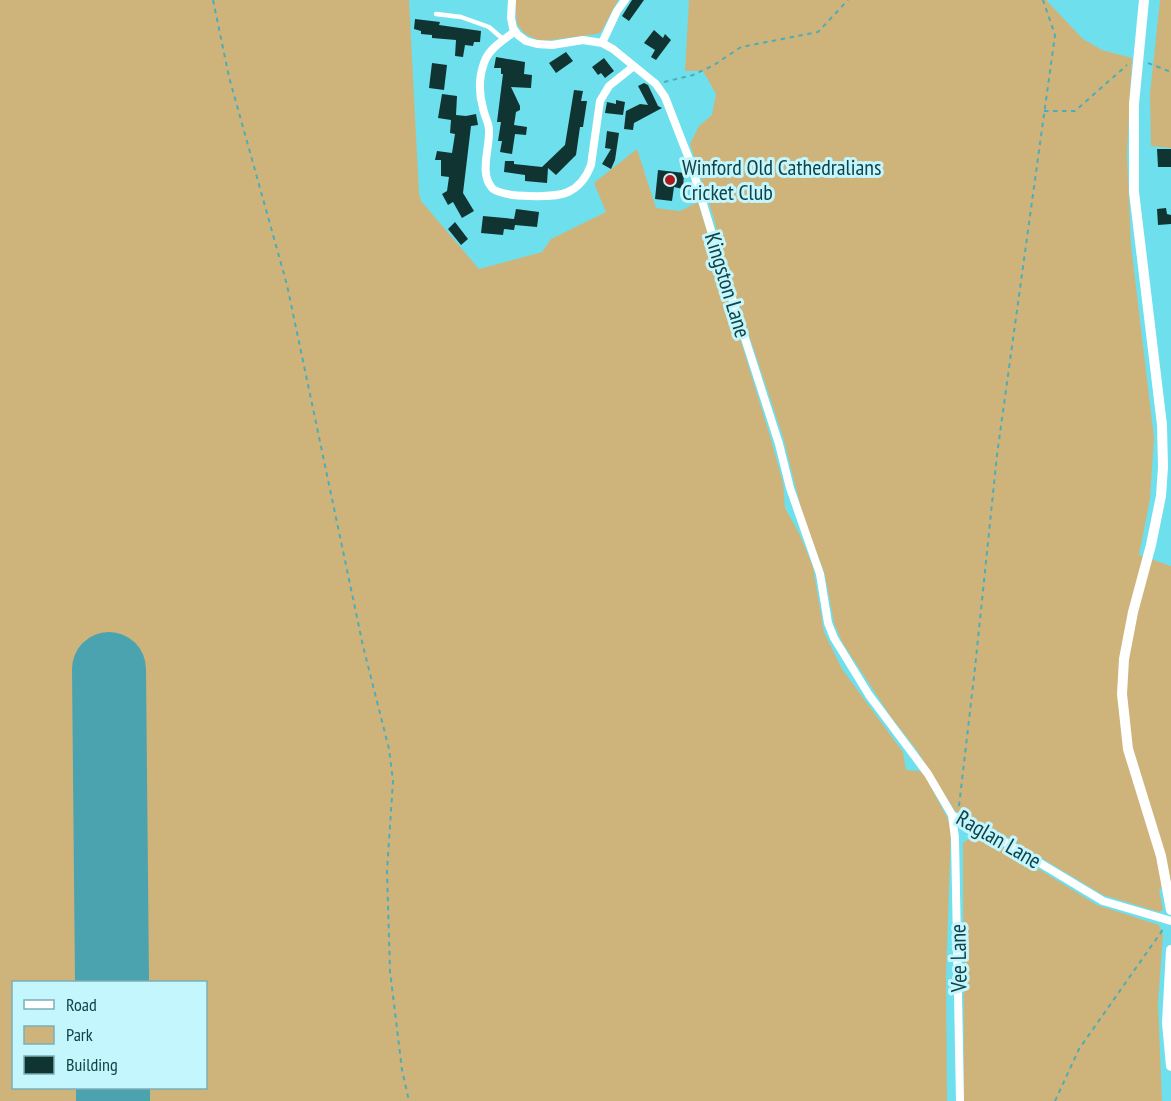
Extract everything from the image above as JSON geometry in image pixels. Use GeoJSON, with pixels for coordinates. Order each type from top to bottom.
{"type":"FeatureCollection","features":[{"type":"Feature","properties":{"kind":"street"},"geometry":{"type":"LineString","coordinates":[[512,0],[511,18],[515,32],[537,44],[552,45],[583,40],[602,43],[617,10],[626,1]]}},
{"type":"Feature","properties":{"kind":"street"},"geometry":{"type":"LineString","coordinates":[[1144,0],[1134,104],[1134,192],[1162,425],[1163,467],[1159,506],[1126,647],[1122,694],[1128,749],[1161,856],[1171,910]]}},
{"type":"Feature","properties":{"kind":"street"},"geometry":{"type":"LineString","coordinates":[[515,32],[492,48],[484,60],[480,75],[480,93],[489,128],[487,180],[498,192],[508,195],[556,195],[567,193],[581,182],[591,165],[600,101],[609,86],[634,66]]}},
{"type":"Feature","properties":{"kind":"street","name":"Kingston Lane"},"geometry":{"type":"LineString","coordinates":[[602,43],[613,49],[656,84],[665,97],[691,164],[779,444],[790,488],[819,574],[828,623],[834,638]]}},
{"type":"Feature","properties":{"kind":"street","name":"Raglan Lane"},"geometry":{"type":"LineString","coordinates":[[834,638],[869,695],[928,774],[955,816],[1000,838],[1103,902],[1171,922]]}},
{"type":"Feature","properties":{"kind":"street","name":"Vee Lane"},"geometry":{"type":"LineString","coordinates":[[955,816],[960,1101]]}},
{"type":"Feature","properties":{"kind":"street"},"geometry":{"type":"LineString","coordinates":[[955,838],[974,827]]}},
{"type":"Feature","properties":{"kind":"street"},"geometry":{"type":"LineString","coordinates":[[1171,950],[1167,1023],[1171,1066]]}},
{"type":"Feature","properties":{"kind":"lane"},"geometry":{"type":"LineString","coordinates":[[436,14],[461,17],[489,27],[504,40]]}},
{"type":"Feature","properties":{"kind":"path"},"geometry":{"type":"LineString","coordinates":[[213,0],[230,77],[287,285],[363,646],[389,749],[393,781],[387,871],[390,971],[402,1070],[409,1101]]}},
{"type":"Feature","properties":{"kind":"path"},"geometry":{"type":"LineString","coordinates":[[656,84],[693,75],[714,65],[741,47],[818,32],[848,0]]}},
{"type":"Feature","properties":{"kind":"path"},"geometry":{"type":"LineString","coordinates":[[955,816],[975,668],[997,455],[1054,35],[1043,0]]}},
{"type":"Feature","properties":{"kind":"path"},"geometry":{"type":"LineString","coordinates":[[1044,111],[1075,111],[1131,61],[1138,60],[1171,72]]}},
{"type":"Feature","properties":{"kind":"path"},"geometry":{"type":"LineString","coordinates":[[1055,1101],[1079,1049],[1162,930],[1171,922]]}},
{"type":"Feature","properties":{"kind":"green space"},"geometry":{"type":"Polygon","coordinates":[[[0,0],[409,0],[421,201],[479,269],[542,252],[551,239],[606,212],[594,183],[637,149],[656,208],[680,211],[698,202],[770,436],[783,483],[785,508],[799,533],[813,567],[824,632],[842,669],[903,752],[906,770],[920,771],[925,776],[948,819],[951,830],[946,976],[947,1101],[122,1101],[122,1089],[207,1089],[207,981],[121,981],[118,672],[116,667],[111,665],[102,669],[99,676],[103,981],[12,981],[12,1089],[104,1089],[104,1101],[0,1101],[0,0]]]}},
{"type":"Feature","properties":{"kind":"green space"},"geometry":{"type":"Polygon","coordinates":[[[515,0],[618,0],[601,32],[542,41],[524,33],[517,24],[515,0]]]}},
{"type":"Feature","properties":{"kind":"green space"},"geometry":{"type":"Polygon","coordinates":[[[689,0],[1046,0],[1083,39],[1102,50],[1132,58],[1127,155],[1131,245],[1154,438],[1150,499],[1139,555],[1171,566],[1171,887],[1159,889],[1163,910],[1159,912],[1103,895],[995,830],[955,811],[916,749],[891,717],[842,642],[834,623],[825,575],[803,516],[783,437],[725,263],[714,219],[690,144],[699,126],[712,115],[716,94],[703,71],[685,71],[689,0]]]}},
{"type":"Feature","properties":{"kind":"green space"},"geometry":{"type":"Polygon","coordinates":[[[1160,0],[1171,0],[1171,148],[1151,146],[1150,94],[1160,0]]]}},
{"type":"Feature","properties":{"kind":"green space"},"geometry":{"type":"Polygon","coordinates":[[[974,835],[995,842],[1097,905],[1159,925],[1163,935],[1158,1003],[1162,1101],[964,1101],[963,843],[974,835]]]}},
{"type":"Feature","properties":{"kind":"building"},"geometry":{"type":"Polygon","coordinates":[[[632,0],[644,0],[629,21],[622,16],[632,0]]]}},
{"type":"Feature","properties":{"kind":"building"},"geometry":{"type":"Polygon","coordinates":[[[415,19],[481,31],[480,42],[474,42],[473,46],[465,45],[463,57],[455,56],[456,40],[432,38],[432,35],[421,34],[421,31],[414,29],[415,19]]]}},
{"type":"Feature","properties":{"kind":"building"},"geometry":{"type":"Polygon","coordinates":[[[654,30],[663,38],[665,34],[671,40],[656,60],[651,57],[655,50],[644,43],[654,30]]]}},
{"type":"Feature","properties":{"kind":"building"},"geometry":{"type":"Polygon","coordinates":[[[566,52],[573,61],[556,73],[549,63],[566,52]]]}},
{"type":"Feature","properties":{"kind":"building"},"geometry":{"type":"Polygon","coordinates":[[[496,57],[525,62],[524,74],[532,75],[531,88],[511,87],[520,106],[520,110],[516,112],[514,125],[527,127],[526,135],[515,134],[512,154],[500,152],[502,141],[498,141],[501,122],[497,122],[503,74],[501,74],[501,68],[494,68],[496,57]]]}},
{"type":"Feature","properties":{"kind":"building"},"geometry":{"type":"Polygon","coordinates":[[[604,58],[614,71],[605,78],[601,73],[598,75],[592,67],[604,58]]]}},
{"type":"Feature","properties":{"kind":"building"},"geometry":{"type":"Polygon","coordinates":[[[432,63],[447,65],[444,90],[429,88],[432,63]]]}},
{"type":"Feature","properties":{"kind":"building"},"geometry":{"type":"Polygon","coordinates":[[[644,83],[648,85],[658,106],[662,108],[634,123],[633,130],[624,129],[626,111],[640,104],[648,105],[638,86],[644,83]]]}},
{"type":"Feature","properties":{"kind":"building"},"geometry":{"type":"Polygon","coordinates":[[[574,90],[583,91],[581,101],[587,101],[576,155],[556,175],[548,168],[547,183],[525,181],[525,175],[504,172],[505,161],[542,167],[565,145],[574,90]]]}},
{"type":"Feature","properties":{"kind":"building"},"geometry":{"type":"Polygon","coordinates":[[[442,94],[457,96],[456,115],[476,114],[478,125],[471,126],[463,193],[474,211],[462,218],[453,202],[448,205],[442,194],[447,191],[449,177],[441,176],[441,160],[435,160],[437,151],[452,153],[455,134],[450,133],[451,120],[438,118],[442,94]]]}},
{"type":"Feature","properties":{"kind":"building"},"geometry":{"type":"Polygon","coordinates":[[[616,100],[625,102],[623,115],[605,113],[607,102],[616,104],[616,100]]]}},
{"type":"Feature","properties":{"kind":"building"},"geometry":{"type":"Polygon","coordinates":[[[607,131],[619,133],[615,160],[611,169],[602,164],[611,149],[605,148],[607,131]]]}},
{"type":"Feature","properties":{"kind":"building"},"geometry":{"type":"Polygon","coordinates":[[[1157,149],[1171,149],[1171,167],[1158,167],[1157,149]]]}},
{"type":"Feature","properties":{"kind":"building","name":"Winford Old Cathedralians Cricket Club"},"geometry":{"type":"Polygon","coordinates":[[[658,170],[684,173],[683,189],[674,187],[672,201],[655,199],[658,170]]]}},
{"type":"Feature","properties":{"kind":"building"},"geometry":{"type":"Polygon","coordinates":[[[1166,208],[1167,214],[1171,215],[1171,224],[1158,225],[1157,209],[1166,208]]]}},
{"type":"Feature","properties":{"kind":"building"},"geometry":{"type":"Polygon","coordinates":[[[516,209],[539,212],[537,227],[515,225],[514,230],[504,229],[503,235],[481,233],[483,216],[514,219],[516,209]]]}},
{"type":"Feature","properties":{"kind":"building"},"geometry":{"type":"Polygon","coordinates":[[[455,222],[468,239],[461,245],[448,229],[455,222]]]}},
{"type":"Feature","properties":{"kind":"runway"},"geometry":{"type":"LineString","coordinates":[[109,669],[112,981]]}},
{"type":"Feature","properties":{"kind":"runway"},"geometry":{"type":"LineString","coordinates":[[113,1089],[113,1101]]}},
{"type":"Feature","properties":{"kind":"place","name":"Winford Old Cathedralians Cricket Club"},"geometry":{"type":"Point","coordinates":[670,180]}}]}
